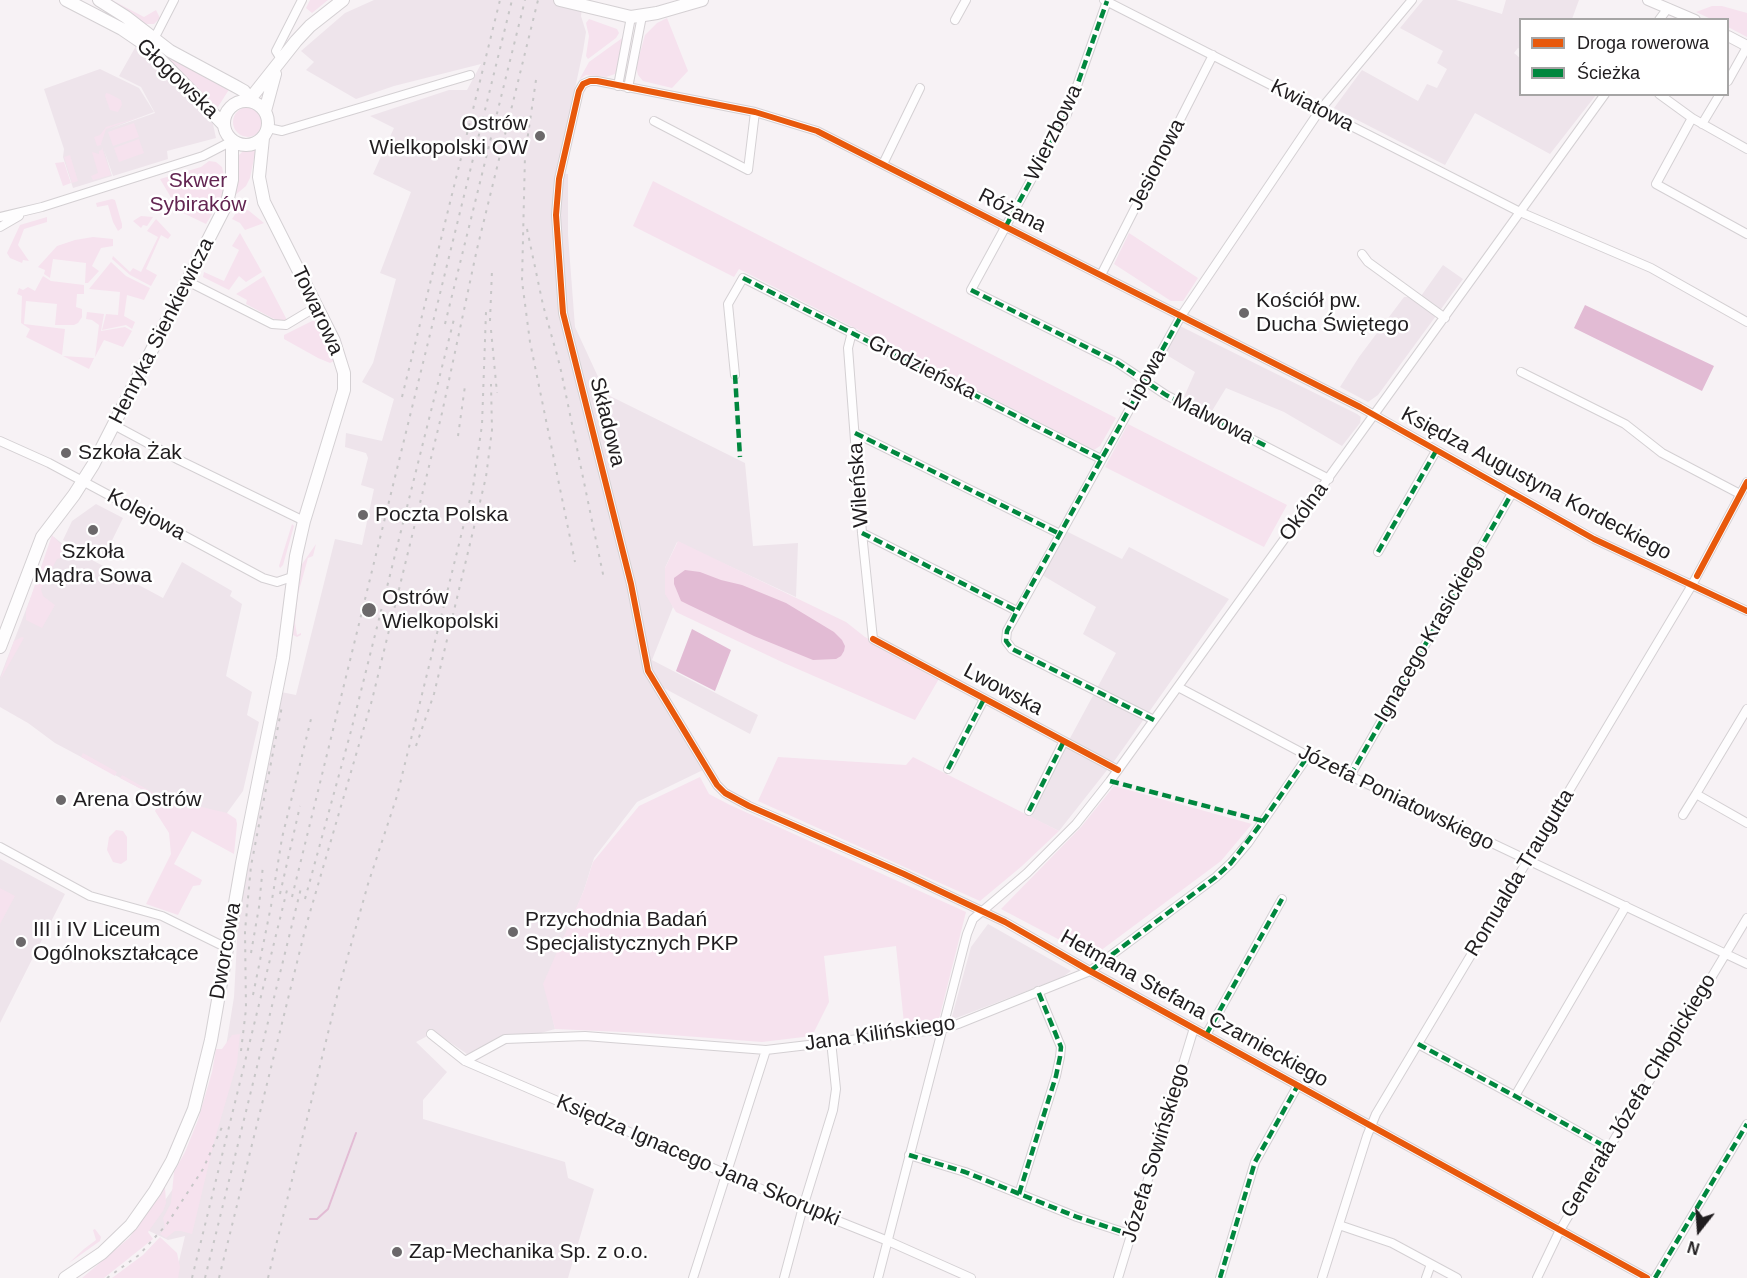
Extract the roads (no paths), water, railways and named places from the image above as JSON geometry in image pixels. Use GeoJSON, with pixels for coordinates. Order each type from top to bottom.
{"type":"FeatureCollection","features":[{"type":"Feature","properties":{"kind":"main road","name":"Głogowska"},"geometry":{"type":"LineString","coordinates":[[66,0],[120,28],[147,46],[224,125]]}},
{"type":"Feature","properties":{"kind":"main road","name":"Głogowska"},"geometry":{"type":"LineString","coordinates":[[99,0],[177,56],[241,90],[250,99]]}},
{"type":"Feature","properties":{"kind":"main road"},"geometry":{"type":"LineString","coordinates":[[250,99],[268,116],[266,133],[252,145],[245,145],[232,141],[224,125],[231,106],[250,99],[283,56],[310,26],[343,0]]}},
{"type":"Feature","properties":{"kind":"main road"},"geometry":{"type":"LineString","coordinates":[[561,0],[637,16],[702,0]]}},
{"type":"Feature","properties":{"kind":"main road"},"geometry":{"type":"LineString","coordinates":[[265,111],[270,88],[283,56]]}},
{"type":"Feature","properties":{"kind":"main road","name":"Towarowa"},"geometry":{"type":"LineString","coordinates":[[266,133],[259,177],[264,202],[340,356],[344,383],[337,415],[304,521],[292,577]]}},
{"type":"Feature","properties":{"kind":"main road","name":"Henryka Sienkiewicza"},"geometry":{"type":"LineString","coordinates":[[0,647],[42,537],[83,482],[229,198],[232,180],[232,141]]}},
{"type":"Feature","properties":{"kind":"main road","name":"Dworcowa"},"geometry":{"type":"LineString","coordinates":[[65,1278],[102,1253],[131,1225],[155,1191],[179,1148],[191,1119],[203,1078],[285,645],[292,577]]}},
{"type":"Feature","properties":{"kind":"street"},"geometry":{"type":"LineString","coordinates":[[154,39],[174,0]]}},
{"type":"Feature","properties":{"kind":"street"},"geometry":{"type":"LineString","coordinates":[[283,56],[277,56],[276,51],[303,0]]}},
{"type":"Feature","properties":{"kind":"street"},"geometry":{"type":"LineString","coordinates":[[955,20],[966,0]]}},
{"type":"Feature","properties":{"kind":"street","name":"Lipowa"},"geometry":{"type":"LineString","coordinates":[[1154,720],[1012,649],[1006,641],[1007,631],[1180,316],[1320,110],[1412,0]]}},
{"type":"Feature","properties":{"kind":"street"},"geometry":{"type":"LineString","coordinates":[[1648,0],[1690,18]]}},
{"type":"Feature","properties":{"kind":"street","name":"Kwiatowa"},"geometry":{"type":"LineString","coordinates":[[1106,1],[1520,212],[1651,268],[1747,322]]}},
{"type":"Feature","properties":{"kind":"street","name":"Wierzbowa"},"geometry":{"type":"LineString","coordinates":[[971,290],[1067,114],[1106,1]]}},
{"type":"Feature","properties":{"kind":"street"},"geometry":{"type":"LineString","coordinates":[[1660,18],[1668,8]]}},
{"type":"Feature","properties":{"kind":"street"},"geometry":{"type":"LineString","coordinates":[[618,86],[637,16]]}},
{"type":"Feature","properties":{"kind":"street"},"geometry":{"type":"LineString","coordinates":[[628,88],[637,16]]}},
{"type":"Feature","properties":{"kind":"street"},"geometry":{"type":"LineString","coordinates":[[1729,37],[1747,46],[1729,79]]}},
{"type":"Feature","properties":{"kind":"street","name":"Jesionowa"},"geometry":{"type":"LineString","coordinates":[[1101,275],[1214,56]]}},
{"type":"Feature","properties":{"kind":"street"},"geometry":{"type":"LineString","coordinates":[[266,133],[282,132],[470,75]]}},
{"type":"Feature","properties":{"kind":"street","name":"Składowa"},"geometry":{"type":"LineString","coordinates":[[618,86],[590,81],[583,84],[576,101],[559,179],[556,215],[563,313],[631,584],[648,671],[717,785]]}},
{"type":"Feature","properties":{"kind":"street","name":"Różana"},"geometry":{"type":"LineString","coordinates":[[618,86],[755,112],[817,131],[1374,415]]}},
{"type":"Feature","properties":{"kind":"street"},"geometry":{"type":"LineString","coordinates":[[883,165],[920,88]]}},
{"type":"Feature","properties":{"kind":"street","name":"Okólna"},"geometry":{"type":"LineString","coordinates":[[878,1278],[969,927],[973,919],[1027,873],[1076,824],[1118,770],[1604,96]]}},
{"type":"Feature","properties":{"kind":"street"},"geometry":{"type":"LineString","coordinates":[[1662,96],[1692,118],[1747,148]]}},
{"type":"Feature","properties":{"kind":"street"},"geometry":{"type":"LineString","coordinates":[[1702,124],[1719,96]]}},
{"type":"Feature","properties":{"kind":"street"},"geometry":{"type":"LineString","coordinates":[[654,121],[748,170],[755,112]]}},
{"type":"Feature","properties":{"kind":"street"},"geometry":{"type":"LineString","coordinates":[[1692,118],[1656,184],[1747,234]]}},
{"type":"Feature","properties":{"kind":"street"},"geometry":{"type":"LineString","coordinates":[[0,217],[33,210],[203,156],[232,141]]}},
{"type":"Feature","properties":{"kind":"street"},"geometry":{"type":"LineString","coordinates":[[0,227],[33,210]]}},
{"type":"Feature","properties":{"kind":"street"},"geometry":{"type":"LineString","coordinates":[[1362,254],[1368,262],[1445,318]]}},
{"type":"Feature","properties":{"kind":"street","name":"Grodzieńska"},"geometry":{"type":"LineString","coordinates":[[735,375],[728,304],[743,278],[1101,459]]}},
{"type":"Feature","properties":{"kind":"street"},"geometry":{"type":"LineString","coordinates":[[187,281],[272,324],[286,325],[316,307]]}},
{"type":"Feature","properties":{"kind":"street","name":"Malwowa"},"geometry":{"type":"LineString","coordinates":[[971,290],[1119,363],[1166,395],[1329,479]]}},
{"type":"Feature","properties":{"kind":"street","name":"Wileńska"},"geometry":{"type":"LineString","coordinates":[[852,332],[848,348],[862,533],[873,639]]}},
{"type":"Feature","properties":{"kind":"street"},"geometry":{"type":"LineString","coordinates":[[1521,372],[1624,424],[1662,453],[1740,494]]}},
{"type":"Feature","properties":{"kind":"street","name":"Księdza Augustyna Kordeckiego"},"geometry":{"type":"LineString","coordinates":[[1374,415],[1594,539],[1747,611]]}},
{"type":"Feature","properties":{"kind":"street"},"geometry":{"type":"LineString","coordinates":[[114,425],[179,460],[304,521]]}},
{"type":"Feature","properties":{"kind":"street"},"geometry":{"type":"LineString","coordinates":[[855,433],[1060,534]]}},
{"type":"Feature","properties":{"kind":"street","name":"Kolejowa"},"geometry":{"type":"LineString","coordinates":[[0,441],[83,482],[263,578],[277,582],[292,577]]}},
{"type":"Feature","properties":{"kind":"street"},"geometry":{"type":"LineString","coordinates":[[1378,552],[1436,451]]}},
{"type":"Feature","properties":{"kind":"street","name":"Romualda Traugutta"},"geometry":{"type":"LineString","coordinates":[[1322,1278],[1370,1126],[1692,585],[1747,482]]}},
{"type":"Feature","properties":{"kind":"street","name":"Ignacego Krasickiego"},"geometry":{"type":"LineString","coordinates":[[1350,776],[1512,493]]}},
{"type":"Feature","properties":{"kind":"street"},"geometry":{"type":"LineString","coordinates":[[862,533],[1017,611]]}},
{"type":"Feature","properties":{"kind":"street","name":"Lwowska"},"geometry":{"type":"LineString","coordinates":[[873,639],[1118,770]]}},
{"type":"Feature","properties":{"kind":"street","name":"Józefa Poniatowskiego"},"geometry":{"type":"LineString","coordinates":[[1178,687],[1308,756],[1747,964]]}},
{"type":"Feature","properties":{"kind":"street"},"geometry":{"type":"LineString","coordinates":[[948,769],[984,699]]}},
{"type":"Feature","properties":{"kind":"street"},"geometry":{"type":"LineString","coordinates":[[1683,815],[1747,709]]}},
{"type":"Feature","properties":{"kind":"street"},"geometry":{"type":"LineString","coordinates":[[1029,811],[1065,741]]}},
{"type":"Feature","properties":{"kind":"street","name":"Jana Kilińskiego"},"geometry":{"type":"LineString","coordinates":[[465,1061],[505,1039],[585,1036],[765,1050],[943,1029],[1090,971],[1216,877],[1231,863],[1263,821],[1308,756]]}},
{"type":"Feature","properties":{"kind":"street","name":"Hetmana Stefana Czarnieckiego"},"geometry":{"type":"LineString","coordinates":[[717,785],[725,793],[749,806],[982,910],[1647,1278]]}},
{"type":"Feature","properties":{"kind":"street"},"geometry":{"type":"LineString","coordinates":[[1696,794],[1747,823]]}},
{"type":"Feature","properties":{"kind":"street"},"geometry":{"type":"LineString","coordinates":[[0,847],[90,896],[162,916],[227,948]]}},
{"type":"Feature","properties":{"kind":"street"},"geometry":{"type":"LineString","coordinates":[[1206,1035],[1282,899]]}},
{"type":"Feature","properties":{"kind":"street"},"geometry":{"type":"LineString","coordinates":[[1515,1096],[1626,906]]}},
{"type":"Feature","properties":{"kind":"street","name":"Generała Józefa Chłopickiego"},"geometry":{"type":"LineString","coordinates":[[1537,1278],[1560,1230],[1747,918]]}},
{"type":"Feature","properties":{"kind":"street"},"geometry":{"type":"LineString","coordinates":[[1019,1194],[1056,1076],[1061,1047],[1038,991]]}},
{"type":"Feature","properties":{"kind":"street","name":"Józefa Sowińskiego"},"geometry":{"type":"LineString","coordinates":[[1118,1278],[1194,1028]]}},
{"type":"Feature","properties":{"kind":"street","name":"Księdza Ignacego Jana Skorupki"},"geometry":{"type":"LineString","coordinates":[[430,1034],[465,1061],[971,1278]]}},
{"type":"Feature","properties":{"kind":"street"},"geometry":{"type":"LineString","coordinates":[[784,1278],[802,1207],[833,1110],[836,1089],[831,1041]]}},
{"type":"Feature","properties":{"kind":"street"},"geometry":{"type":"LineString","coordinates":[[1418,1044],[1608,1148]]}},
{"type":"Feature","properties":{"kind":"street"},"geometry":{"type":"LineString","coordinates":[[693,1278],[765,1050]]}},
{"type":"Feature","properties":{"kind":"street"},"geometry":{"type":"LineString","coordinates":[[1220,1278],[1255,1162],[1298,1085]]}},
{"type":"Feature","properties":{"kind":"street"},"geometry":{"type":"LineString","coordinates":[[1655,1278],[1747,1124]]}},
{"type":"Feature","properties":{"kind":"street"},"geometry":{"type":"LineString","coordinates":[[909,1155],[965,1172],[1077,1217],[1132,1235]]}},
{"type":"Feature","properties":{"kind":"street"},"geometry":{"type":"LineString","coordinates":[[1339,1225],[1392,1243],[1457,1278]]}},
{"type":"Feature","properties":{"kind":"street"},"geometry":{"type":"LineString","coordinates":[[1426,1278],[1431,1264]]}},
{"type":"Feature","properties":{"kind":"waterway"},"geometry":{"type":"LineString","coordinates":[[310,1219],[317,1219],[328,1209],[356,1133]]}},
{"type":"Feature","properties":{"kind":"railway"},"geometry":{"type":"LineString","coordinates":[[402,397],[500,0]]}},
{"type":"Feature","properties":{"kind":"railway"},"geometry":{"type":"LineString","coordinates":[[292,897],[512,0]]}},
{"type":"Feature","properties":{"kind":"railway"},"geometry":{"type":"LineString","coordinates":[[445,324],[525,0]]}},
{"type":"Feature","properties":{"kind":"railway"},"geometry":{"type":"LineString","coordinates":[[219,1278],[306,926],[372,700],[442,413],[477,249],[538,0]]}},
{"type":"Feature","properties":{"kind":"railway"},"geometry":{"type":"LineString","coordinates":[[536,80],[525,155],[522,281],[530,342],[575,562]]}},
{"type":"Feature","properties":{"kind":"railway"},"geometry":{"type":"LineString","coordinates":[[527,229],[543,305],[560,366],[604,579]]}},
{"type":"Feature","properties":{"kind":"railway"},"geometry":{"type":"LineString","coordinates":[[490,321],[492,270]]}},
{"type":"Feature","properties":{"kind":"railway"},"geometry":{"type":"LineString","coordinates":[[268,1278],[340,984],[368,884],[397,796],[473,487],[482,425],[486,312]]}},
{"type":"Feature","properties":{"kind":"railway"},"geometry":{"type":"LineString","coordinates":[[305,899],[351,731],[455,315]]}},
{"type":"Feature","properties":{"kind":"railway"},"geometry":{"type":"LineString","coordinates":[[491,330],[497,393]]}},
{"type":"Feature","properties":{"kind":"railway"},"geometry":{"type":"LineString","coordinates":[[416,746],[434,694],[486,477],[492,430],[491,384]]}},
{"type":"Feature","properties":{"kind":"railway"},"geometry":{"type":"LineString","coordinates":[[458,436],[465,386]]}},
{"type":"Feature","properties":{"kind":"railway"},"geometry":{"type":"LineString","coordinates":[[241,1051],[246,1009],[245,931],[251,866],[282,706]]}},
{"type":"Feature","properties":{"kind":"railway"},"geometry":{"type":"LineString","coordinates":[[253,995],[282,838],[311,719]]}},
{"type":"Feature","properties":{"kind":"railway"},"geometry":{"type":"LineString","coordinates":[[280,894],[300,806]]}},
{"type":"Feature","properties":{"kind":"railway"},"geometry":{"type":"LineString","coordinates":[[251,953],[263,865]]}},
{"type":"Feature","properties":{"kind":"railway"},"geometry":{"type":"LineString","coordinates":[[192,1278],[288,886]]}},
{"type":"Feature","properties":{"kind":"railway"},"geometry":{"type":"LineString","coordinates":[[205,1278],[301,888]]}},
{"type":"Feature","properties":{"kind":"railway"},"geometry":{"type":"LineString","coordinates":[[107,1278],[139,1255],[167,1224],[203,1169],[223,1125]]}},
{"type":"Feature","properties":{"kind":"place","name":"Ostrów Wielkopolski OW"},"geometry":{"type":"Point","coordinates":[540,136]}},
{"type":"Feature","properties":{"kind":"place","name":"Kościół pw. Ducha Świętego"},"geometry":{"type":"Point","coordinates":[1244,313]}},
{"type":"Feature","properties":{"kind":"place","name":"Szkoła Żak"},"geometry":{"type":"Point","coordinates":[66,453]}},
{"type":"Feature","properties":{"kind":"place","name":"Poczta Polska"},"geometry":{"type":"Point","coordinates":[363,515]}},
{"type":"Feature","properties":{"kind":"place","name":"Szkoła Mądra Sowa"},"geometry":{"type":"Point","coordinates":[93,530]}},
{"type":"Feature","properties":{"kind":"place","name":"Ostrów Wielkopolski"},"geometry":{"type":"Point","coordinates":[369,610]}},
{"type":"Feature","properties":{"kind":"place","name":"Arena Ostrów"},"geometry":{"type":"Point","coordinates":[61,800]}},
{"type":"Feature","properties":{"kind":"place","name":"Przychodnia Badań Specjalistycznych PKP"},"geometry":{"type":"Point","coordinates":[513,932]}},
{"type":"Feature","properties":{"kind":"place","name":"III i IV Liceum Ogólnokształcące"},"geometry":{"type":"Point","coordinates":[21,942]}},
{"type":"Feature","properties":{"kind":"place","name":"Zap-Mechanika Sp. z o.o."},"geometry":{"type":"Point","coordinates":[397,1252]}},
{"type":"Feature","properties":{"kind":"park label","name":"Skwer Sybiraków"},"geometry":{"type":"Point","coordinates":[198,193]}}]}
